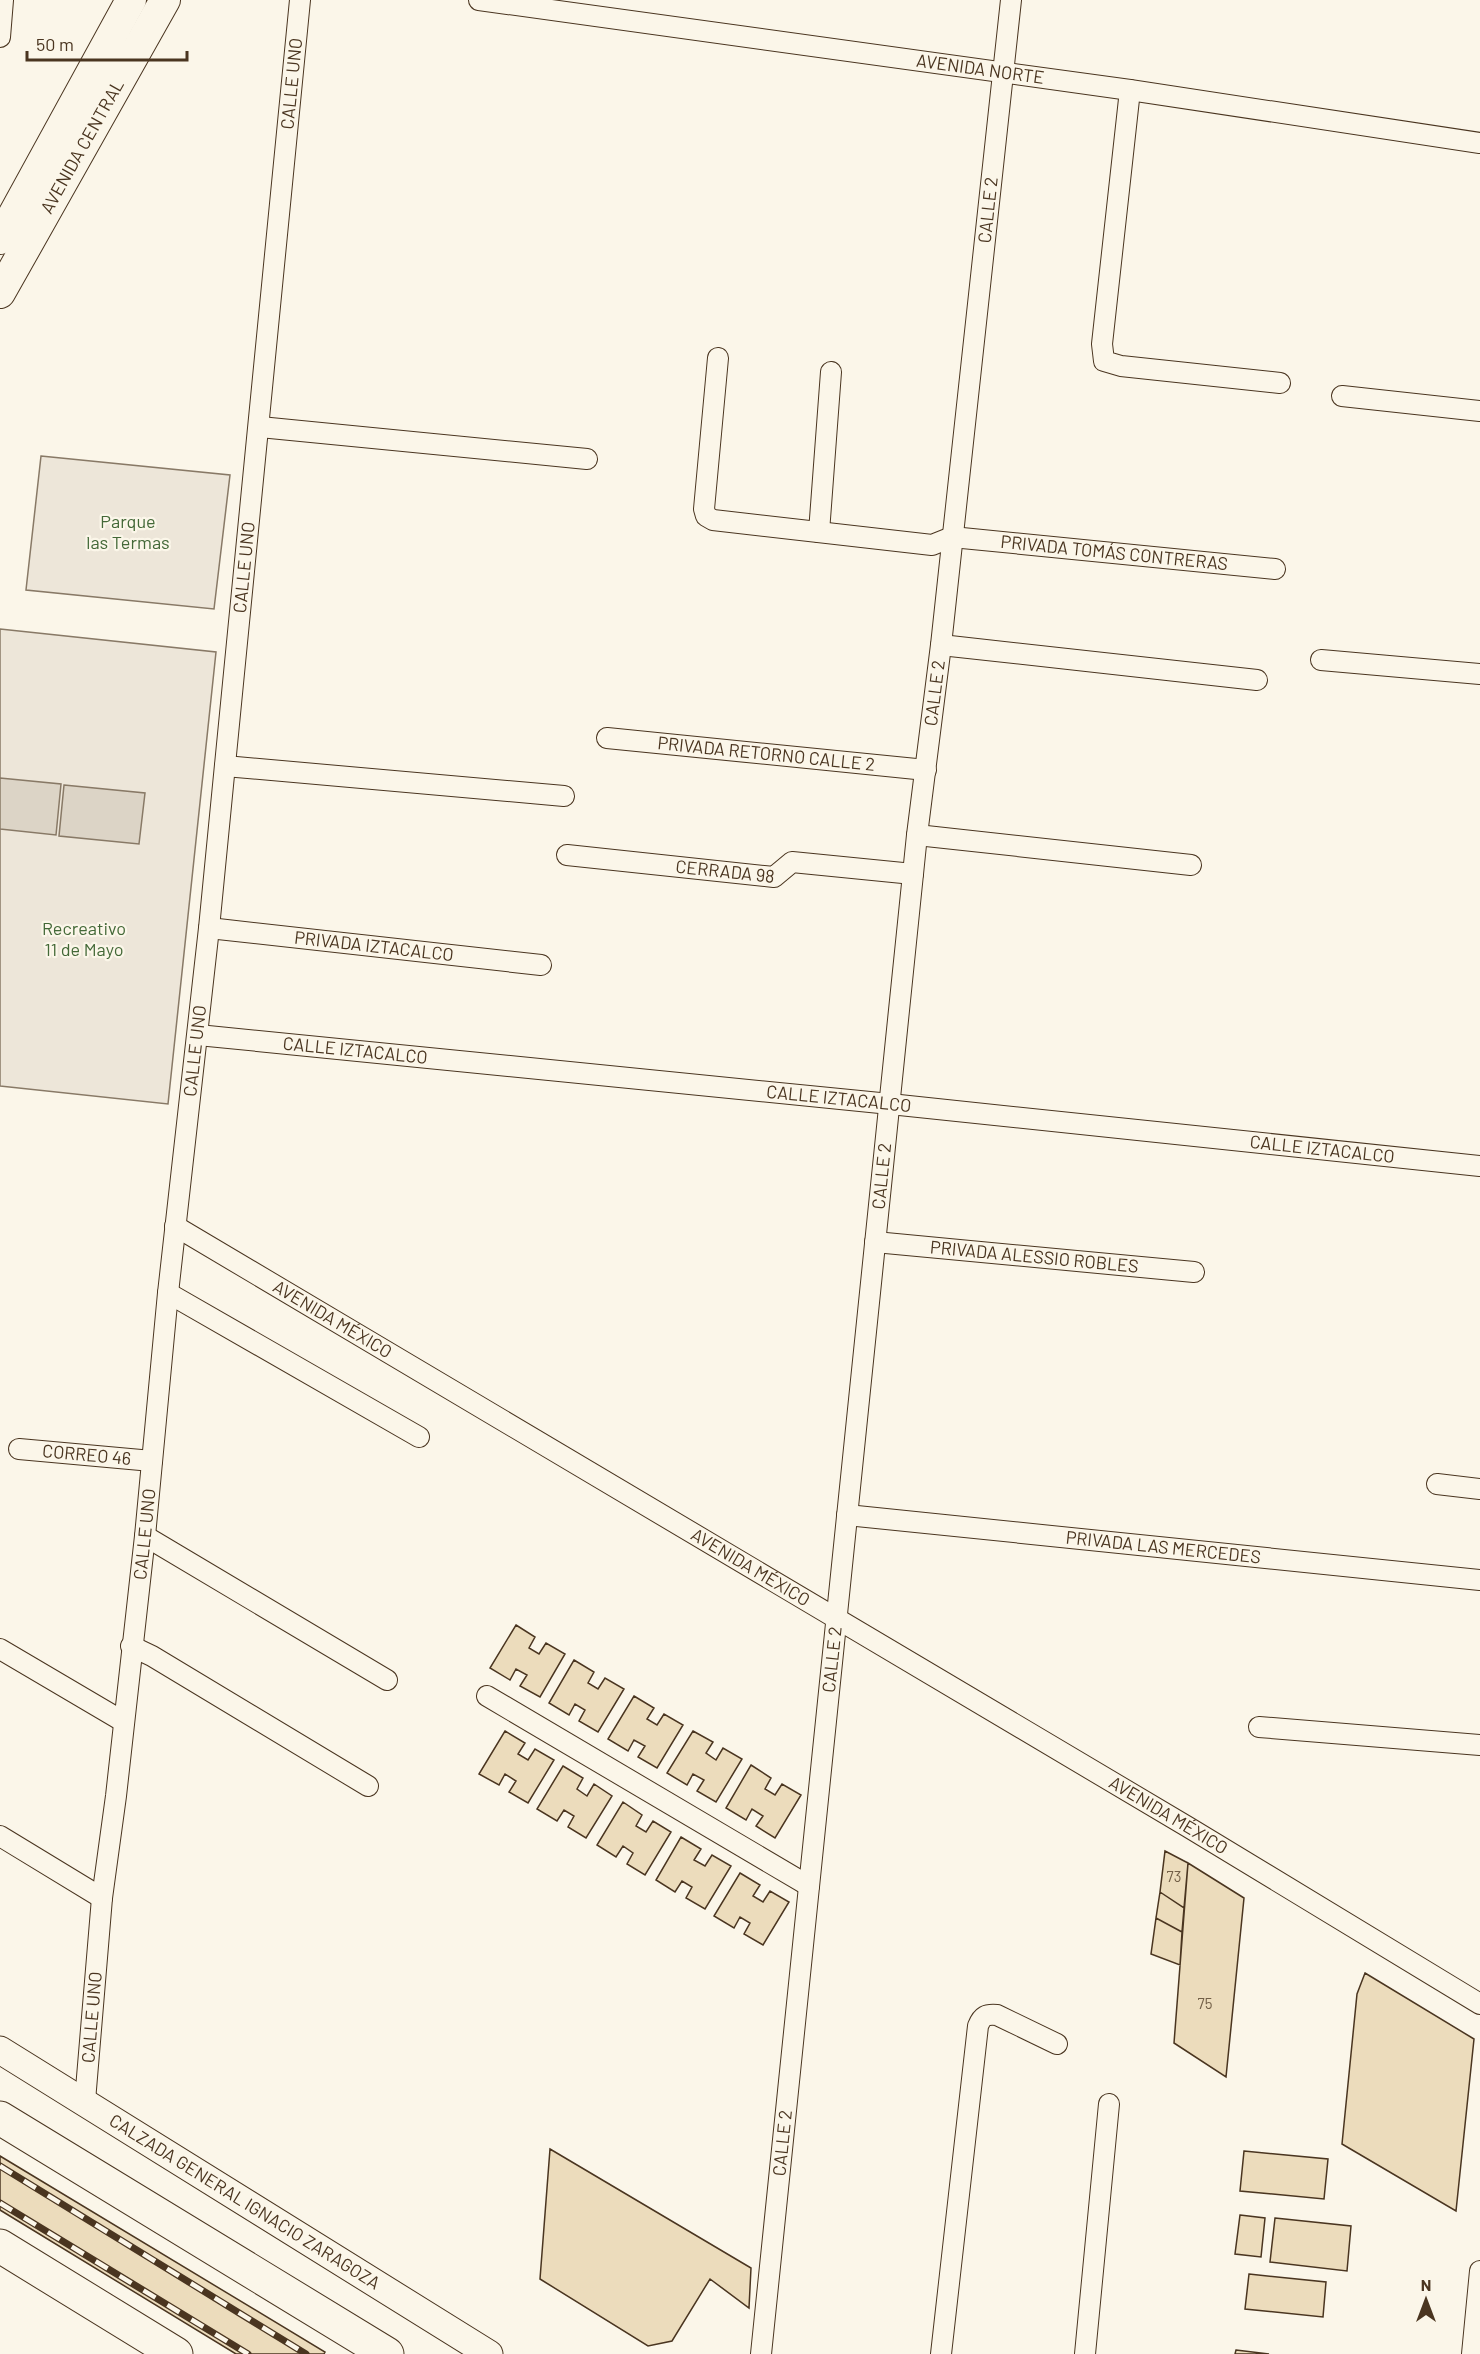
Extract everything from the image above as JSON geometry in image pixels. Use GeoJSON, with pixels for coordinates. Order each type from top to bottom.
{"type":"FeatureCollection","features":[{"type":"Feature","properties":{"kind":"highway"},"geometry":{"type":"LineString","coordinates":[[0,2118],[387,2354]]}},
{"type":"Feature","properties":{"kind":"highway"},"geometry":{"type":"LineString","coordinates":[[0,2246],[176,2354]]}},
{"type":"Feature","properties":{"kind":"main road","name":"AVENIDA CENTRAL"},"geometry":{"type":"LineString","coordinates":[[0,239],[131,0]]}},
{"type":"Feature","properties":{"kind":"main road","name":"AVENIDA CENTRAL"},"geometry":{"type":"LineString","coordinates":[[0,293],[165,0]]}},
{"type":"Feature","properties":{"kind":"main road","name":"CALZADA GENERAL IGNACIO ZARAGOZA"},"geometry":{"type":"LineString","coordinates":[[0,2050],[489,2354]]}},
{"type":"Feature","properties":{"kind":"street"},"geometry":{"type":"LineString","coordinates":[[0,36],[3,0]]}},
{"type":"Feature","properties":{"kind":"street","name":"CALLE UNO"},"geometry":{"type":"LineString","coordinates":[[85,2101],[102,1898],[145,1536],[175,1226],[209,928],[260,427],[300,0]]}},
{"type":"Feature","properties":{"kind":"street","name":"AVENIDA NORTE"},"geometry":{"type":"LineString","coordinates":[[479,0],[1130,90],[1480,143]]}},
{"type":"Feature","properties":{"kind":"street","name":"CALLE 2"},"geometry":{"type":"LineString","coordinates":[[761,2354],[917,835],[941,645],[1011,0]]}},
{"type":"Feature","properties":{"kind":"street"},"geometry":{"type":"LineString","coordinates":[[1130,90],[1102,344],[1104,361],[1121,366],[1280,383]]}},
{"type":"Feature","properties":{"kind":"street","name":"PRIVADA TOMÁS CONTRERAS"},"geometry":{"type":"LineString","coordinates":[[718,358],[704,509],[706,516],[722,522],[932,545],[952,537],[1275,569]]}},
{"type":"Feature","properties":{"kind":"street"},"geometry":{"type":"LineString","coordinates":[[819,532],[831,372]]}},
{"type":"Feature","properties":{"kind":"street"},"geometry":{"type":"LineString","coordinates":[[1342,396],[1480,411]]}},
{"type":"Feature","properties":{"kind":"street"},"geometry":{"type":"LineString","coordinates":[[260,427],[587,459]]}},
{"type":"Feature","properties":{"kind":"street"},"geometry":{"type":"LineString","coordinates":[[941,645],[1257,680]]}},
{"type":"Feature","properties":{"kind":"street"},"geometry":{"type":"LineString","coordinates":[[1321,660],[1480,674]]}},
{"type":"Feature","properties":{"kind":"street","name":"PRIVADA RETORNO CALLE 2"},"geometry":{"type":"LineString","coordinates":[[607,738],[926,770]]}},
{"type":"Feature","properties":{"kind":"street"},"geometry":{"type":"LineString","coordinates":[[225,766],[564,796]]}},
{"type":"Feature","properties":{"kind":"street"},"geometry":{"type":"LineString","coordinates":[[917,835],[1191,865]]}},
{"type":"Feature","properties":{"kind":"street","name":"CERRADA 98"},"geometry":{"type":"LineString","coordinates":[[567,855],[774,877],[792,862],[913,874]]}},
{"type":"Feature","properties":{"kind":"street","name":"PRIVADA IZTACALCO"},"geometry":{"type":"LineString","coordinates":[[209,928],[541,965]]}},
{"type":"Feature","properties":{"kind":"street","name":"CALLE IZTACALCO"},"geometry":{"type":"LineString","coordinates":[[198,1035],[1480,1166]]}},
{"type":"Feature","properties":{"kind":"street","name":"AVENIDA MÉXICO"},"geometry":{"type":"LineString","coordinates":[[175,1226],[1188,1827],[1480,2004]]}},
{"type":"Feature","properties":{"kind":"street","name":"PRIVADA ALESSIO ROBLES"},"geometry":{"type":"LineString","coordinates":[[875,1242],[1194,1272]]}},
{"type":"Feature","properties":{"kind":"street"},"geometry":{"type":"LineString","coordinates":[[168,1293],[419,1437]]}},
{"type":"Feature","properties":{"kind":"street","name":"CORREO 46"},"geometry":{"type":"LineString","coordinates":[[19,1449],[152,1461]]}},
{"type":"Feature","properties":{"kind":"street"},"geometry":{"type":"LineString","coordinates":[[1437,1484],[1480,1489]]}},
{"type":"Feature","properties":{"kind":"street","name":"PRIVADA LAS MERCEDES"},"geometry":{"type":"LineString","coordinates":[[847,1515],[1480,1580]]}},
{"type":"Feature","properties":{"kind":"street"},"geometry":{"type":"LineString","coordinates":[[145,1536],[387,1680]]}},
{"type":"Feature","properties":{"kind":"street"},"geometry":{"type":"LineString","coordinates":[[131,1646],[152,1656],[368,1786]]}},
{"type":"Feature","properties":{"kind":"street"},"geometry":{"type":"LineString","coordinates":[[0,1649],[124,1722]]}},
{"type":"Feature","properties":{"kind":"street"},"geometry":{"type":"LineString","coordinates":[[487,1696],[809,1886]]}},
{"type":"Feature","properties":{"kind":"street"},"geometry":{"type":"LineString","coordinates":[[1259,1727],[1480,1745]]}},
{"type":"Feature","properties":{"kind":"street"},"geometry":{"type":"LineString","coordinates":[[0,1836],[102,1898]]}},
{"type":"Feature","properties":{"kind":"street"},"geometry":{"type":"LineString","coordinates":[[941,2354],[978,2026],[981,2018],[988,2014],[1057,2044]]}},
{"type":"Feature","properties":{"kind":"street"},"geometry":{"type":"LineString","coordinates":[[1085,2354],[1109,2104]]}},
{"type":"Feature","properties":{"kind":"street"},"geometry":{"type":"LineString","coordinates":[[1472,2354],[1480,2271]]}},
{"type":"Feature","properties":{"kind":"green space","name":"Parque las Termas"},"geometry":{"type":"Polygon","coordinates":[[[41,456],[230,475],[214,609],[26,590],[41,456]]]}},
{"type":"Feature","properties":{"kind":"green space","name":"Recreativo 11 de Mayo"},"geometry":{"type":"Polygon","coordinates":[[[0,629],[216,652],[168,1104],[0,1086],[0,629]]]}},
{"type":"Feature","properties":{"kind":"shaded area"},"geometry":{"type":"Polygon","coordinates":[[[0,778],[61,784],[56,835],[0,829],[0,778]]]}},
{"type":"Feature","properties":{"kind":"shaded area"},"geometry":{"type":"Polygon","coordinates":[[[64,785],[145,793],[139,844],[59,836],[64,785]]]}},
{"type":"Feature","properties":{"kind":"building"},"geometry":{"type":"Polygon","coordinates":[[[516,1625],[535,1637],[529,1648],[539,1654],[546,1643],[565,1654],[540,1697],[520,1686],[527,1675],[516,1669],[510,1680],[490,1668],[516,1625]]]}},
{"type":"Feature","properties":{"kind":"building"},"geometry":{"type":"Polygon","coordinates":[[[574,1660],[594,1672],[588,1683],[598,1689],[605,1678],[624,1689],[598,1732],[579,1721],[585,1710],[575,1704],[569,1715],[549,1703],[574,1660]]]}},
{"type":"Feature","properties":{"kind":"building"},"geometry":{"type":"Polygon","coordinates":[[[634,1696],[654,1708],[647,1719],[657,1725],[664,1714],[683,1725],[657,1768],[638,1757],[645,1746],[634,1740],[628,1751],[608,1739],[634,1696]]]}},
{"type":"Feature","properties":{"kind":"building"},"geometry":{"type":"Polygon","coordinates":[[[505,1731],[525,1743],[518,1754],[528,1760],[535,1749],[554,1760],[528,1803],[509,1792],[516,1781],[505,1774],[499,1785],[479,1774],[505,1731]]]}},
{"type":"Feature","properties":{"kind":"building"},"geometry":{"type":"Polygon","coordinates":[[[693,1731],[713,1742],[706,1753],[716,1760],[723,1748],[742,1759],[716,1802],[697,1791],[704,1780],[693,1774],[687,1785],[667,1773],[693,1731]]]}},
{"type":"Feature","properties":{"kind":"building"},"geometry":{"type":"Polygon","coordinates":[[[751,1765],[771,1778],[765,1789],[775,1795],[782,1784],[801,1795],[775,1838],[756,1826],[763,1816],[752,1809],[746,1820],[726,1808],[751,1765]]]}},
{"type":"Feature","properties":{"kind":"building"},"geometry":{"type":"Polygon","coordinates":[[[563,1766],[583,1778],[577,1789],[587,1796],[594,1784],[612,1796],[586,1838],[568,1827],[574,1816],[564,1810],[557,1821],[537,1809],[563,1766]]]}},
{"type":"Feature","properties":{"kind":"building"},"geometry":{"type":"Polygon","coordinates":[[[623,1802],[642,1815],[636,1826],[646,1832],[653,1821],[671,1832],[645,1875],[627,1864],[633,1853],[623,1846],[616,1857],[597,1845],[623,1802]]]}},
{"type":"Feature","properties":{"kind":"building"},"geometry":{"type":"Polygon","coordinates":[[[681,1837],[701,1849],[694,1860],[705,1866],[712,1855],[731,1866],[705,1909],[686,1898],[692,1887],[682,1881],[675,1892],[656,1880],[681,1837]]]}},
{"type":"Feature","properties":{"kind":"building"},"geometry":{"type":"Polygon","coordinates":[[[1165,1851],[1188,1863],[1184,1908],[1160,1892],[1165,1851]]]}},
{"type":"Feature","properties":{"kind":"building"},"geometry":{"type":"Polygon","coordinates":[[[1188,1863],[1244,1898],[1226,2077],[1174,2043],[1188,1863]]]}},
{"type":"Feature","properties":{"kind":"building"},"geometry":{"type":"Polygon","coordinates":[[[740,1873],[760,1885],[753,1896],[763,1902],[770,1891],[789,1902],[763,1945],[744,1934],[750,1923],[740,1917],[734,1928],[714,1916],[740,1873]]]}},
{"type":"Feature","properties":{"kind":"building"},"geometry":{"type":"Polygon","coordinates":[[[1160,1892],[1184,1908],[1182,1932],[1156,1918],[1160,1892]]]}},
{"type":"Feature","properties":{"kind":"building"},"geometry":{"type":"Polygon","coordinates":[[[1156,1918],[1182,1932],[1180,1965],[1151,1954],[1156,1918]]]}},
{"type":"Feature","properties":{"kind":"building"},"geometry":{"type":"Polygon","coordinates":[[[1365,1973],[1474,2039],[1456,2211],[1342,2144],[1357,1994],[1365,1973]]]}},
{"type":"Feature","properties":{"kind":"building"},"geometry":{"type":"Polygon","coordinates":[[[550,2149],[751,2268],[749,2308],[710,2279],[672,2341],[648,2346],[540,2279],[550,2149]]]}},
{"type":"Feature","properties":{"kind":"building"},"geometry":{"type":"Polygon","coordinates":[[[1244,2151],[1328,2159],[1324,2199],[1240,2191],[1244,2151]]]}},
{"type":"Feature","properties":{"kind":"building"},"geometry":{"type":"Polygon","coordinates":[[[0,2156],[325,2352],[324,2354],[236,2354],[0,2210],[0,2156]]]}},
{"type":"Feature","properties":{"kind":"building"},"geometry":{"type":"Polygon","coordinates":[[[1240,2215],[1265,2218],[1261,2257],[1235,2254],[1240,2215]]]}},
{"type":"Feature","properties":{"kind":"building"},"geometry":{"type":"Polygon","coordinates":[[[1275,2218],[1351,2226],[1347,2271],[1270,2262],[1275,2218]]]}},
{"type":"Feature","properties":{"kind":"building"},"geometry":{"type":"Polygon","coordinates":[[[1249,2274],[1326,2282],[1323,2317],[1245,2309],[1249,2274]]]}},
{"type":"Feature","properties":{"kind":"building"},"geometry":{"type":"Polygon","coordinates":[[[1236,2350],[1269,2354],[1235,2354],[1236,2350]]]}},
{"type":"Feature","properties":{"kind":"railway"},"geometry":{"type":"LineString","coordinates":[[0,2166],[306,2354]]}},
{"type":"Feature","properties":{"kind":"railway"},"geometry":{"type":"LineString","coordinates":[[0,2203],[248,2354]]}}]}
